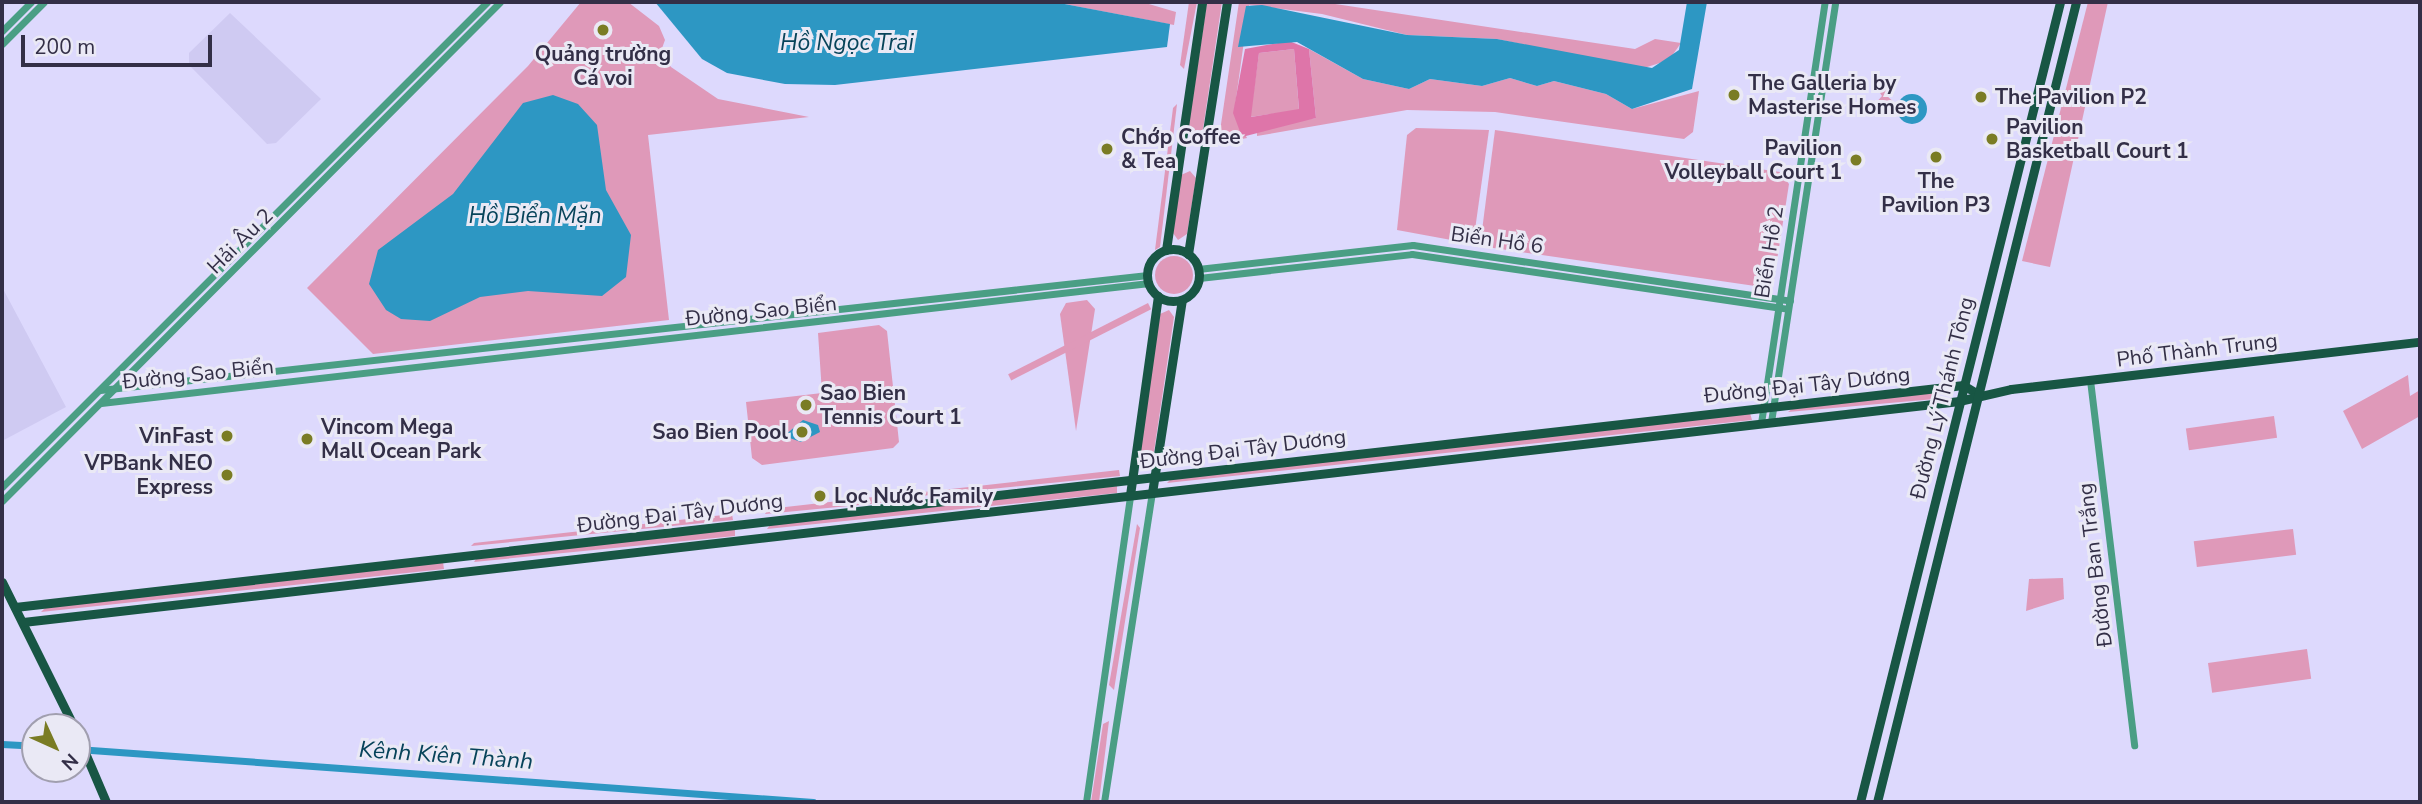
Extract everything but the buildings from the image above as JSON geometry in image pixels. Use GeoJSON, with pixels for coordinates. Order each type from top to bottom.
{"type":"FeatureCollection","features":[{"type":"Feature","properties":{"kind":"main road"},"geometry":{"type":"LineString","coordinates":[[1130,495],[1158,296],[1148,279],[1151,262],[1166,250],[1202,2]]}},
{"type":"Feature","properties":{"kind":"main road"},"geometry":{"type":"LineString","coordinates":[[1152,493],[1182,300],[1199,273],[1188,254],[1227,2]]}},
{"type":"Feature","properties":{"kind":"main road","name":"Đường Lý Thánh Tông"},"geometry":{"type":"LineString","coordinates":[[1860,802],[2060,2]]}},
{"type":"Feature","properties":{"kind":"main road","name":"Đường Lý Thánh Tông"},"geometry":{"type":"LineString","coordinates":[[1877,802],[2077,2]]}},
{"type":"Feature","properties":{"kind":"main road"},"geometry":{"type":"LineString","coordinates":[[1166,250],[1188,254]]}},
{"type":"Feature","properties":{"kind":"main road"},"geometry":{"type":"LineString","coordinates":[[1158,296],[1182,300]]}},
{"type":"Feature","properties":{"kind":"main road","name":"Phố Thành Trung"},"geometry":{"type":"LineString","coordinates":[[1978,394],[2420,342]]}},
{"type":"Feature","properties":{"kind":"main road"},"geometry":{"type":"LineString","coordinates":[[1963,385],[1978,394]]}},
{"type":"Feature","properties":{"kind":"main road","name":"Đường Đại Tây Dương"},"geometry":{"type":"LineString","coordinates":[[15,607],[1963,385]]}},
{"type":"Feature","properties":{"kind":"main road","name":"Đường Đại Tây Dương"},"geometry":{"type":"LineString","coordinates":[[23,622],[1959,401],[1978,394]]}},
{"type":"Feature","properties":{"kind":"main road"},"geometry":{"type":"LineString","coordinates":[[2,582],[67,713]]}},
{"type":"Feature","properties":{"kind":"main road"},"geometry":{"type":"LineString","coordinates":[[1871,750],[1888,752]]}},
{"type":"Feature","properties":{"kind":"main road"},"geometry":{"type":"LineString","coordinates":[[91,766],[106,802]]}},
{"type":"Feature","properties":{"kind":"street"},"geometry":{"type":"LineString","coordinates":[[2,31],[31,2]]}},
{"type":"Feature","properties":{"kind":"street"},"geometry":{"type":"LineString","coordinates":[[2,44],[44,2]]}},
{"type":"Feature","properties":{"kind":"street","name":"Hải Âu 2"},"geometry":{"type":"LineString","coordinates":[[2,487],[487,2]]}},
{"type":"Feature","properties":{"kind":"street","name":"Hải Âu 2"},"geometry":{"type":"LineString","coordinates":[[2,501],[500,2]]}},
{"type":"Feature","properties":{"kind":"street","name":"Biển Hồ 2"},"geometry":{"type":"LineString","coordinates":[[1769,407],[1779,304],[1825,2]]}},
{"type":"Feature","properties":{"kind":"street","name":"Biển Hồ 2"},"geometry":{"type":"LineString","coordinates":[[1766,423],[1789,305],[1835,2]]}},
{"type":"Feature","properties":{"kind":"street","name":"Biển Hồ 6"},"geometry":{"type":"LineString","coordinates":[[1199,273],[1415,254],[1789,305]]}},
{"type":"Feature","properties":{"kind":"street","name":"Đường Sao Biển"},"geometry":{"type":"LineString","coordinates":[[218,386],[112,393],[100,390],[102,403],[218,386],[1148,279]]}},
{"type":"Feature","properties":{"kind":"street","name":"Đường Ban Trắng"},"geometry":{"type":"LineString","coordinates":[[2090,380],[2134,745]]}},
{"type":"Feature","properties":{"kind":"street"},"geometry":{"type":"LineString","coordinates":[[1104,802],[1152,493]]}},
{"type":"Feature","properties":{"kind":"street"},"geometry":{"type":"LineString","coordinates":[[1086,802],[1130,495]]}},
{"type":"Feature","properties":{"kind":"street"},"geometry":{"type":"LineString","coordinates":[[1101,702],[1119,705]]}},
{"type":"Feature","properties":{"kind":"shaded area"},"geometry":{"type":"Polygon","coordinates":[[[581,2],[628,2],[659,26],[665,40],[661,51],[671,67],[718,99],[809,117],[648,135],[669,320],[373,354],[307,288],[528,66],[581,2]]]}},
{"type":"Feature","properties":{"kind":"shaded area"},"geometry":{"type":"Polygon","coordinates":[[[1054,2],[1142,2],[1176,12],[1174,25],[1054,2]]]}},
{"type":"Feature","properties":{"kind":"shaded area"},"geometry":{"type":"Polygon","coordinates":[[[1189,2],[1197,2],[1184,69],[1180,65],[1189,2]]]}},
{"type":"Feature","properties":{"kind":"shaded area"},"geometry":{"type":"Polygon","coordinates":[[[1207,2],[1222,2],[1203,129],[1196,136],[1188,129],[1207,2]]]}},
{"type":"Feature","properties":{"kind":"shaded area"},"geometry":{"type":"Polygon","coordinates":[[[1239,2],[1322,2],[1635,49],[1655,39],[1681,43],[1669,60],[1641,69],[1497,39],[1407,35],[1322,14],[1249,5],[1234,113],[1247,138],[1232,141],[1220,131],[1239,2]]]}},
{"type":"Feature","properties":{"kind":"shaded area"},"geometry":{"type":"Polygon","coordinates":[[[2088,2],[2108,2],[2050,267],[2022,261],[2088,2]]]}},
{"type":"Feature","properties":{"kind":"shaded area"},"geometry":{"type":"Polygon","coordinates":[[[230,13],[321,99],[276,143],[267,144],[189,65],[189,53],[230,13]]]}},
{"type":"Feature","properties":{"kind":"shaded area"},"geometry":{"type":"Polygon","coordinates":[[[1289,41],[1309,49],[1316,118],[1242,137],[1233,113],[1245,49],[1289,41]],[[1294,49],[1259,53],[1251,117],[1299,109],[1294,49]]]}},
{"type":"Feature","properties":{"kind":"shaded area"},"geometry":{"type":"Polygon","coordinates":[[[1294,49],[1299,110],[1250,117],[1259,53],[1294,49]]]}},
{"type":"Feature","properties":{"kind":"shaded area"},"geometry":{"type":"Polygon","coordinates":[[[1309,49],[1363,79],[1409,89],[1430,79],[1482,86],[1510,78],[1537,86],[1554,81],[1606,94],[1632,109],[1699,91],[1693,132],[1684,139],[1495,112],[1407,110],[1257,136],[1257,128],[1316,118],[1309,49]]]}},
{"type":"Feature","properties":{"kind":"shaded area"},"geometry":{"type":"Polygon","coordinates":[[[1875,85],[1891,86],[1887,96],[1896,104],[1873,106],[1882,96],[1875,85]]]}},
{"type":"Feature","properties":{"kind":"shaded area"},"geometry":{"type":"Polygon","coordinates":[[[1177,104],[1160,247],[1155,250],[1173,108],[1177,104]]]}},
{"type":"Feature","properties":{"kind":"shaded area"},"geometry":{"type":"Polygon","coordinates":[[[1416,128],[1489,130],[1473,244],[1397,230],[1407,135],[1416,128]]]}},
{"type":"Feature","properties":{"kind":"shaded area"},"geometry":{"type":"Polygon","coordinates":[[[1495,130],[1780,172],[1789,184],[1774,279],[1762,287],[1480,246],[1495,130]]]}},
{"type":"Feature","properties":{"kind":"shaded area","name":"Pavilion Basketball Court 1"},"geometry":{"type":"Polygon","coordinates":[[[1992,131],[1998,133],[1998,145],[1992,147],[1986,145],[1984,139],[1986,133],[1992,131]]]}},
{"type":"Feature","properties":{"kind":"shaded area"},"geometry":{"type":"Polygon","coordinates":[[[1190,171],[1196,178],[1187,234],[1178,240],[1173,233],[1181,175],[1190,171]]]}},
{"type":"Feature","properties":{"kind":"shaded area"},"geometry":{"type":"Polygon","coordinates":[[[1174,256],[1188,261],[1193,275],[1188,289],[1174,294],[1160,289],[1155,275],[1160,261],[1174,256]]]}},
{"type":"Feature","properties":{"kind":"shaded area"},"geometry":{"type":"Polygon","coordinates":[[[2,287],[66,407],[2,441],[2,287]]]}},
{"type":"Feature","properties":{"kind":"shaded area"},"geometry":{"type":"Polygon","coordinates":[[[1087,300],[1095,309],[1076,431],[1060,314],[1066,303],[1087,300]]]}},
{"type":"Feature","properties":{"kind":"shaded area"},"geometry":{"type":"Polygon","coordinates":[[[1148,303],[1151,309],[1011,381],[1008,374],[1148,303]]]}},
{"type":"Feature","properties":{"kind":"shaded area"},"geometry":{"type":"Polygon","coordinates":[[[1169,310],[1174,317],[1152,465],[1143,470],[1138,463],[1160,314],[1169,310]]]}},
{"type":"Feature","properties":{"kind":"shaded area"},"geometry":{"type":"Polygon","coordinates":[[[879,325],[887,331],[899,442],[893,448],[762,465],[752,458],[746,402],[822,393],[818,333],[879,325]]]}},
{"type":"Feature","properties":{"kind":"shaded area"},"geometry":{"type":"Polygon","coordinates":[[[2408,375],[2410,396],[2420,390],[2420,416],[2362,449],[2343,411],[2408,375]]]}},
{"type":"Feature","properties":{"kind":"shaded area"},"geometry":{"type":"Polygon","coordinates":[[[1936,392],[1935,399],[1788,412],[1793,408],[1936,392]]]}},
{"type":"Feature","properties":{"kind":"shaded area"},"geometry":{"type":"Polygon","coordinates":[[[1750,413],[1752,420],[1167,483],[1171,479],[1750,413]]]}},
{"type":"Feature","properties":{"kind":"shaded area"},"geometry":{"type":"Polygon","coordinates":[[[2274,416],[2277,438],[2189,450],[2186,428],[2274,416]]]}},
{"type":"Feature","properties":{"kind":"shaded area"},"geometry":{"type":"Polygon","coordinates":[[[1119,470],[1120,476],[921,496],[924,492],[1119,470]]]}},
{"type":"Feature","properties":{"kind":"shaded area"},"geometry":{"type":"Polygon","coordinates":[[[1117,486],[1117,493],[767,529],[770,525],[1117,486]]]}},
{"type":"Feature","properties":{"kind":"shaded area"},"geometry":{"type":"Polygon","coordinates":[[[900,494],[901,501],[765,514],[768,509],[900,494]]]}},
{"type":"Feature","properties":{"kind":"shaded area"},"geometry":{"type":"Polygon","coordinates":[[[732,514],[733,520],[471,546],[474,543],[732,514]]]}},
{"type":"Feature","properties":{"kind":"shaded area"},"geometry":{"type":"Polygon","coordinates":[[[1137,524],[1140,528],[1114,690],[1109,685],[1137,524]]]}},
{"type":"Feature","properties":{"kind":"shaded area"},"geometry":{"type":"Polygon","coordinates":[[[735,529],[735,536],[474,562],[476,559],[735,529]]]}},
{"type":"Feature","properties":{"kind":"shaded area"},"geometry":{"type":"Polygon","coordinates":[[[2293,529],[2296,555],[2197,567],[2194,541],[2293,529]]]}},
{"type":"Feature","properties":{"kind":"shaded area"},"geometry":{"type":"Polygon","coordinates":[[[443,562],[444,569],[41,612],[45,608],[443,562]]]}},
{"type":"Feature","properties":{"kind":"shaded area"},"geometry":{"type":"Polygon","coordinates":[[[2063,578],[2064,599],[2026,611],[2029,579],[2063,578]]]}},
{"type":"Feature","properties":{"kind":"shaded area"},"geometry":{"type":"Polygon","coordinates":[[[2307,649],[2311,679],[2212,693],[2208,663],[2307,649]]]}},
{"type":"Feature","properties":{"kind":"shaded area"},"geometry":{"type":"Polygon","coordinates":[[[1109,721],[1099,802],[1091,802],[1103,724],[1109,721]]]}},
{"type":"Feature","properties":{"kind":"water","name":"Hồ Ngọc Trai"},"geometry":{"type":"Polygon","coordinates":[[[655,2],[1054,2],[1170,24],[1167,47],[835,85],[785,84],[727,73],[702,59],[655,2]]]}},
{"type":"Feature","properties":{"kind":"water"},"geometry":{"type":"Polygon","coordinates":[[[1687,2],[1707,2],[1692,89],[1632,109],[1606,94],[1554,81],[1537,86],[1510,78],[1482,86],[1430,79],[1409,89],[1363,79],[1297,42],[1238,47],[1246,6],[1262,5],[1407,35],[1497,39],[1652,68],[1679,50],[1687,2]]]}},
{"type":"Feature","properties":{"kind":"water"},"geometry":{"type":"Polygon","coordinates":[[[1912,94],[1918,95],[1926,103],[1926,115],[1918,123],[1912,124],[1906,123],[1898,115],[1897,109],[1898,103],[1906,95],[1912,94]]]}},
{"type":"Feature","properties":{"kind":"water","name":"Hồ Biển Mặn"},"geometry":{"type":"Polygon","coordinates":[[[553,95],[578,104],[597,125],[606,190],[631,235],[626,277],[602,296],[528,291],[480,297],[430,321],[401,319],[386,310],[369,284],[378,250],[453,194],[523,103],[553,95]]]}},
{"type":"Feature","properties":{"kind":"water","name":"Sao Bien Pool"},"geometry":{"type":"Polygon","coordinates":[[[803,420],[818,425],[820,432],[801,442],[784,436],[803,420]]]}},
{"type":"Feature","properties":{"kind":"waterway","name":"Kênh Kiên Thành"},"geometry":{"type":"LineString","coordinates":[[2,744],[21,745]]}},
{"type":"Feature","properties":{"kind":"waterway","name":"Kênh Kiên Thành"},"geometry":{"type":"LineString","coordinates":[[91,750],[813,802]]}},
{"type":"Feature","properties":{"kind":"place","name":"Quảng trường Cá voi"},"geometry":{"type":"Point","coordinates":[603,30]}},
{"type":"Feature","properties":{"kind":"place","name":"The Galleria by Masterise Homes"},"geometry":{"type":"Point","coordinates":[1734,95]}},
{"type":"Feature","properties":{"kind":"place","name":"The Pavilion P2"},"geometry":{"type":"Point","coordinates":[1981,97]}},
{"type":"Feature","properties":{"kind":"place","name":"Pavilion Basketball Court 1"},"geometry":{"type":"Point","coordinates":[1992,139]}},
{"type":"Feature","properties":{"kind":"place","name":"Chớp Coffee & Tea"},"geometry":{"type":"Point","coordinates":[1107,149]}},
{"type":"Feature","properties":{"kind":"place","name":"The Pavilion P3"},"geometry":{"type":"Point","coordinates":[1936,157]}},
{"type":"Feature","properties":{"kind":"place","name":"Pavilion Volleyball Court 1"},"geometry":{"type":"Point","coordinates":[1856,160]}},
{"type":"Feature","properties":{"kind":"place","name":"Sao Bien Tennis Court 1"},"geometry":{"type":"Point","coordinates":[806,405]}},
{"type":"Feature","properties":{"kind":"place","name":"Sao Bien Pool"},"geometry":{"type":"Point","coordinates":[802,432]}},
{"type":"Feature","properties":{"kind":"place","name":"VinFast"},"geometry":{"type":"Point","coordinates":[227,436]}},
{"type":"Feature","properties":{"kind":"place","name":"Vincom Mega Mall Ocean Park"},"geometry":{"type":"Point","coordinates":[307,439]}},
{"type":"Feature","properties":{"kind":"place","name":"VPBank NEO Express"},"geometry":{"type":"Point","coordinates":[227,475]}},
{"type":"Feature","properties":{"kind":"place","name":"Lọc Nước Family"},"geometry":{"type":"Point","coordinates":[820,496]}}]}
